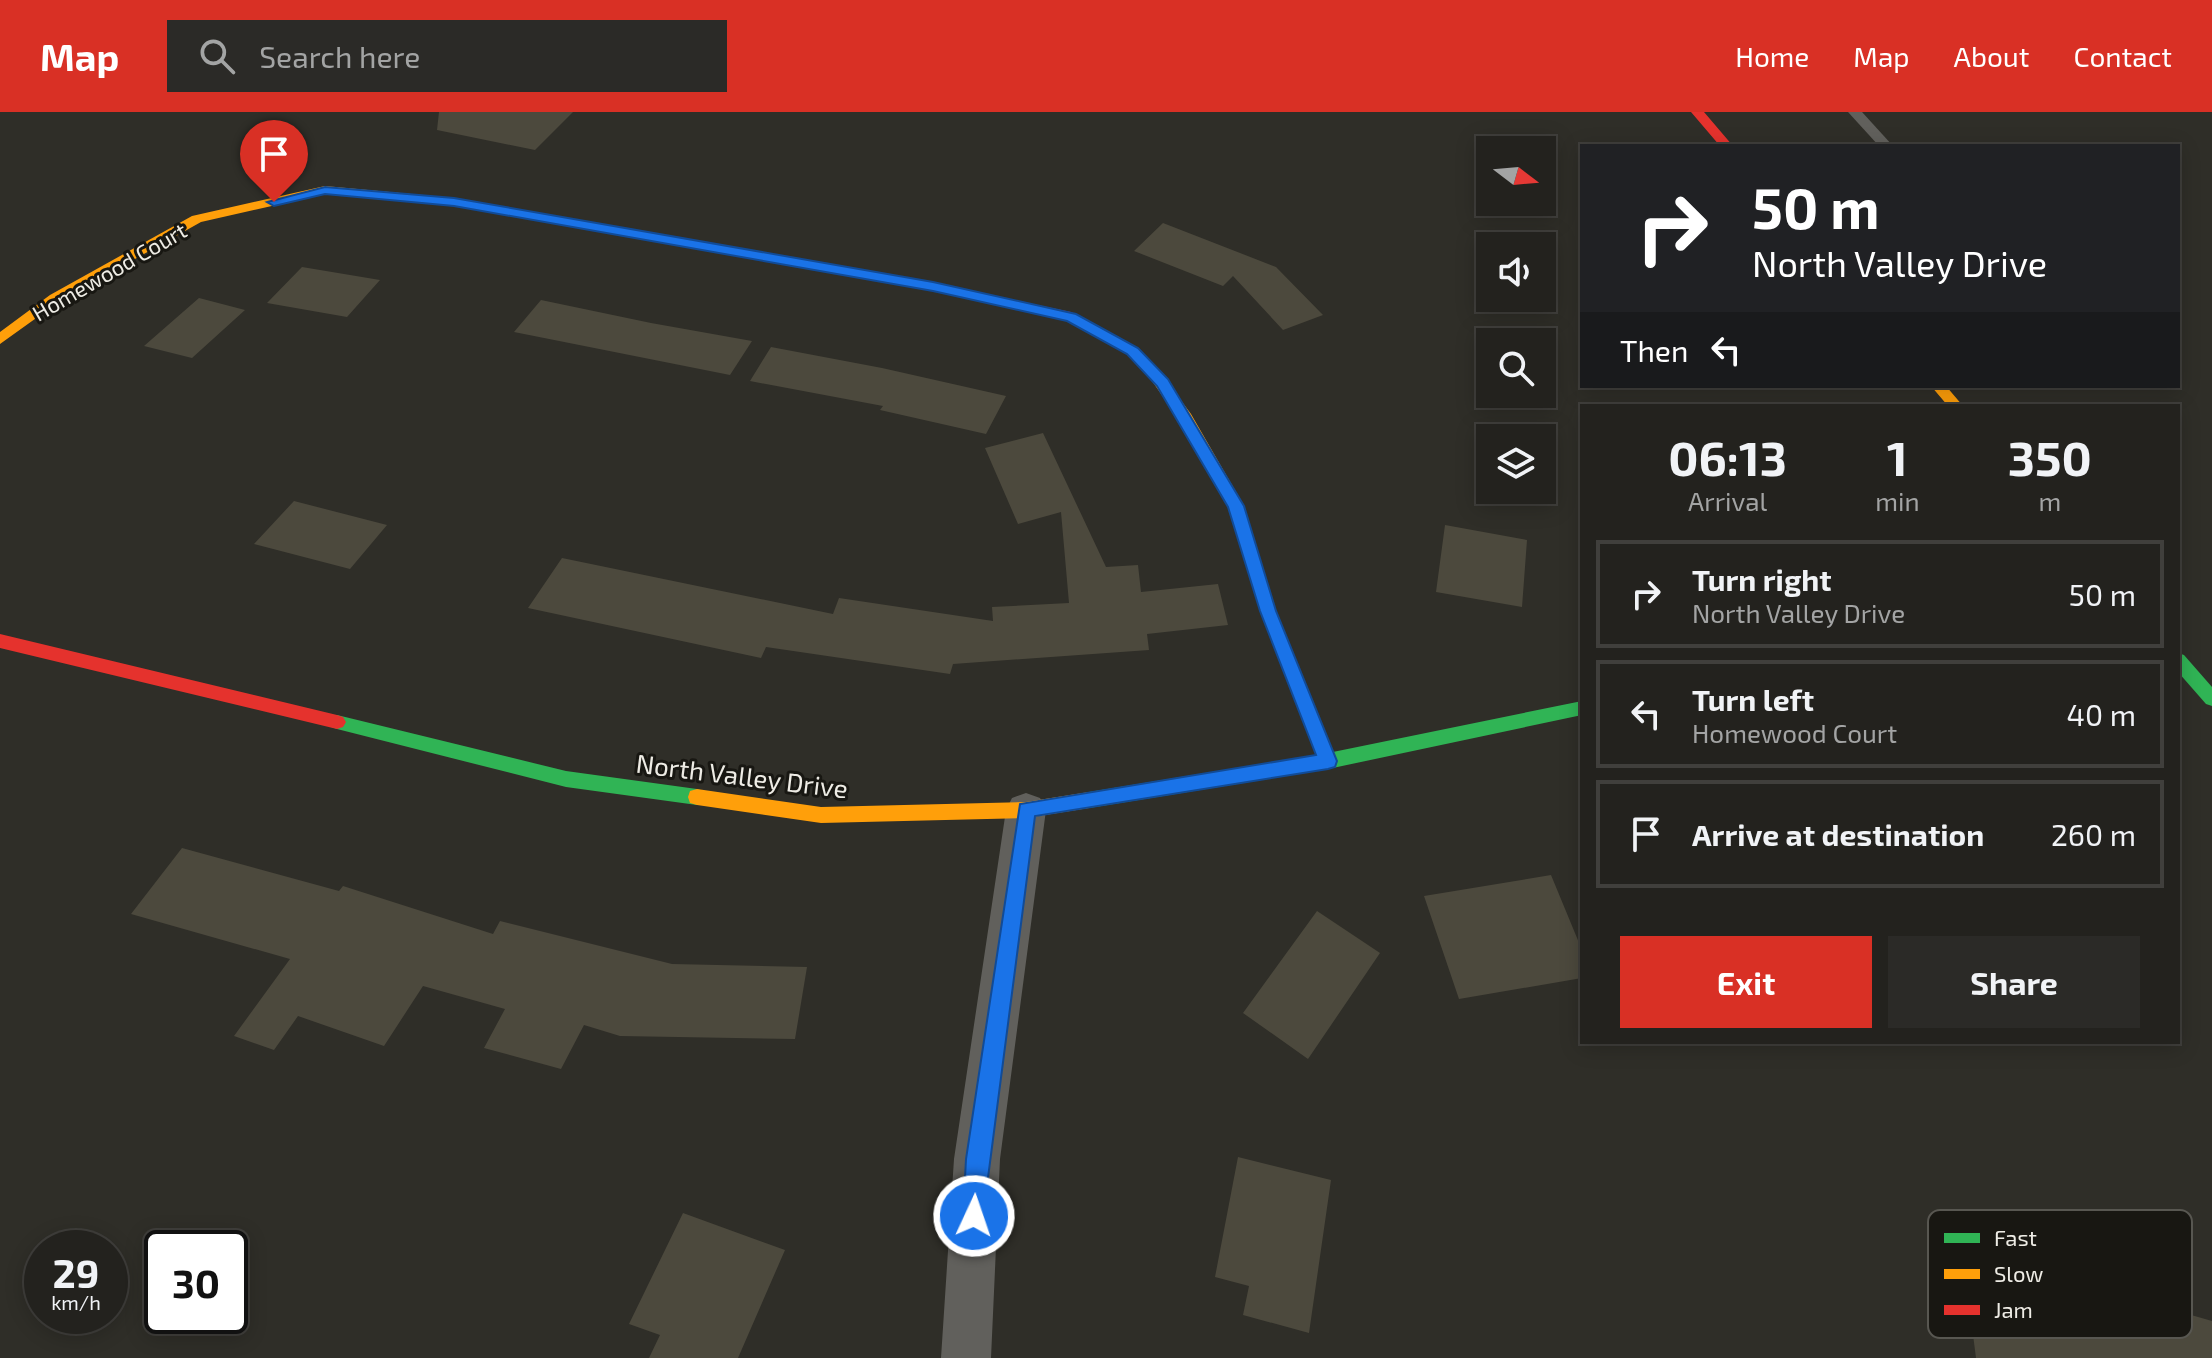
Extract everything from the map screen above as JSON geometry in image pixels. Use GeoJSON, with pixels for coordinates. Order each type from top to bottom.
{"type":"FeatureCollection","features":[{"type":"Feature","properties":{"kind":"street"},"geometry":{"type":"LineString","coordinates":[[1697,112],[1725,144]]}},
{"type":"Feature","properties":{"kind":"street","name":"Homewood Court"},"geometry":{"type":"LineString","coordinates":[[0,339],[55,298],[197,219],[325,190],[484,207],[933,287],[1071,317],[1133,351],[1163,382],[1186,418],[1236,506],[1268,611],[1328,761]]}},
{"type":"Feature","properties":{"kind":"street"},"geometry":{"type":"LineString","coordinates":[[1940,388],[1954,404]]}},
{"type":"Feature","properties":{"kind":"street","name":"North Valley Drive"},"geometry":{"type":"LineString","coordinates":[[0,641],[566,779],[821,815],[1026,810],[1328,761],[1580,708]]}},
{"type":"Feature","properties":{"kind":"street"},"geometry":{"type":"LineString","coordinates":[[2180,662],[2212,699]]}},
{"type":"Feature","properties":{"kind":"street"},"geometry":{"type":"LineString","coordinates":[[966,1358],[977,1159],[1026,810]]}},
{"type":"Feature","properties":{"kind":"lane"},"geometry":{"type":"LineString","coordinates":[[1855,112],[1884,144]]}},
{"type":"Feature","properties":{"kind":"building"},"geometry":{"type":"Polygon","coordinates":[[[439,112],[573,112],[535,150],[437,130],[439,112]]]}},
{"type":"Feature","properties":{"kind":"building"},"geometry":{"type":"Polygon","coordinates":[[[1163,223],[1276,267],[1323,315],[1283,330],[1233,276],[1223,286],[1134,251],[1163,223]]]}},
{"type":"Feature","properties":{"kind":"building"},"geometry":{"type":"Polygon","coordinates":[[[302,267],[380,280],[347,317],[267,303],[302,267]]]}},
{"type":"Feature","properties":{"kind":"building"},"geometry":{"type":"Polygon","coordinates":[[[199,298],[245,310],[192,358],[144,346],[199,298]]]}},
{"type":"Feature","properties":{"kind":"building"},"geometry":{"type":"Polygon","coordinates":[[[541,300],[752,341],[730,375],[514,332],[541,300]]]}},
{"type":"Feature","properties":{"kind":"building"},"geometry":{"type":"Polygon","coordinates":[[[771,347],[1006,396],[986,434],[880,410],[883,406],[750,381],[771,347]]]}},
{"type":"Feature","properties":{"kind":"building"},"geometry":{"type":"Polygon","coordinates":[[[1043,433],[1106,567],[1138,565],[1141,592],[1218,584],[1228,625],[1147,634],[1149,650],[953,664],[950,674],[766,647],[761,658],[528,608],[562,558],[833,614],[839,598],[993,621],[992,607],[1069,603],[1061,512],[1018,524],[985,448],[1043,433]]]}},
{"type":"Feature","properties":{"kind":"building"},"geometry":{"type":"Polygon","coordinates":[[[294,501],[387,525],[350,569],[254,544],[294,501]]]}},
{"type":"Feature","properties":{"kind":"building"},"geometry":{"type":"Polygon","coordinates":[[[1445,525],[1527,540],[1522,607],[1436,592],[1445,525]]]}},
{"type":"Feature","properties":{"kind":"building"},"geometry":{"type":"Polygon","coordinates":[[[182,848],[339,891],[343,886],[493,934],[500,921],[672,964],[807,967],[795,1039],[620,1036],[584,1025],[561,1069],[484,1048],[505,1009],[423,986],[384,1046],[298,1016],[274,1050],[234,1036],[290,959],[131,914],[182,848]]]}},
{"type":"Feature","properties":{"kind":"building"},"geometry":{"type":"Polygon","coordinates":[[[1551,875],[1580,945],[1580,978],[1459,999],[1424,896],[1551,875]]]}},
{"type":"Feature","properties":{"kind":"building"},"geometry":{"type":"Polygon","coordinates":[[[1317,911],[1380,953],[1308,1059],[1243,1013],[1317,911]]]}},
{"type":"Feature","properties":{"kind":"building"},"geometry":{"type":"Polygon","coordinates":[[[1238,1157],[1331,1180],[1309,1333],[1243,1315],[1249,1286],[1215,1277],[1238,1157]]]}},
{"type":"Feature","properties":{"kind":"building"},"geometry":{"type":"Polygon","coordinates":[[[683,1213],[785,1250],[738,1358],[649,1358],[660,1335],[629,1324],[683,1213]]]}},
{"type":"Feature","properties":{"kind":"building"},"geometry":{"type":"Polygon","coordinates":[[[2192,1315],[2212,1321],[2212,1358],[1976,1358],[1973,1338],[2192,1338],[2192,1315]]]}},
{"type":"Feature","properties":{"kind":"traffic: fast"},"geometry":{"type":"LineString","coordinates":[[2180,662],[2212,699]]}},
{"type":"Feature","properties":{"kind":"traffic: fast"},"geometry":{"type":"LineString","coordinates":[[1089,800],[1328,761],[1580,708]]}},
{"type":"Feature","properties":{"kind":"traffic: fast"},"geometry":{"type":"LineString","coordinates":[[337,722],[566,779],[697,797]]}},
{"type":"Feature","properties":{"kind":"traffic: slow"},"geometry":{"type":"LineString","coordinates":[[0,339],[55,298],[197,219],[325,190],[454,202],[617,231]]}},
{"type":"Feature","properties":{"kind":"traffic: slow"},"geometry":{"type":"LineString","coordinates":[[1152,371],[1186,418],[1236,506],[1268,611],[1328,761]]}},
{"type":"Feature","properties":{"kind":"traffic: slow"},"geometry":{"type":"LineString","coordinates":[[1940,388],[1954,404]]}},
{"type":"Feature","properties":{"kind":"traffic: slow"},"geometry":{"type":"LineString","coordinates":[[697,797],[821,815],[1026,810],[1089,800]]}},
{"type":"Feature","properties":{"kind":"traffic: jam"},"geometry":{"type":"LineString","coordinates":[[1697,112],[1725,144]]}},
{"type":"Feature","properties":{"kind":"traffic: jam"},"geometry":{"type":"LineString","coordinates":[[617,231],[933,287],[1071,317],[1133,351],[1152,371]]}},
{"type":"Feature","properties":{"kind":"traffic: jam"},"geometry":{"type":"LineString","coordinates":[[0,641],[337,722]]}},
{"type":"Feature","properties":{"kind":"route"},"geometry":{"type":"LineString","coordinates":[[274,202],[325,190],[454,202],[933,287],[1071,317],[1133,351],[1163,382],[1236,506],[1268,611],[1328,761],[1026,810],[977,1159],[974,1216]]}}]}
